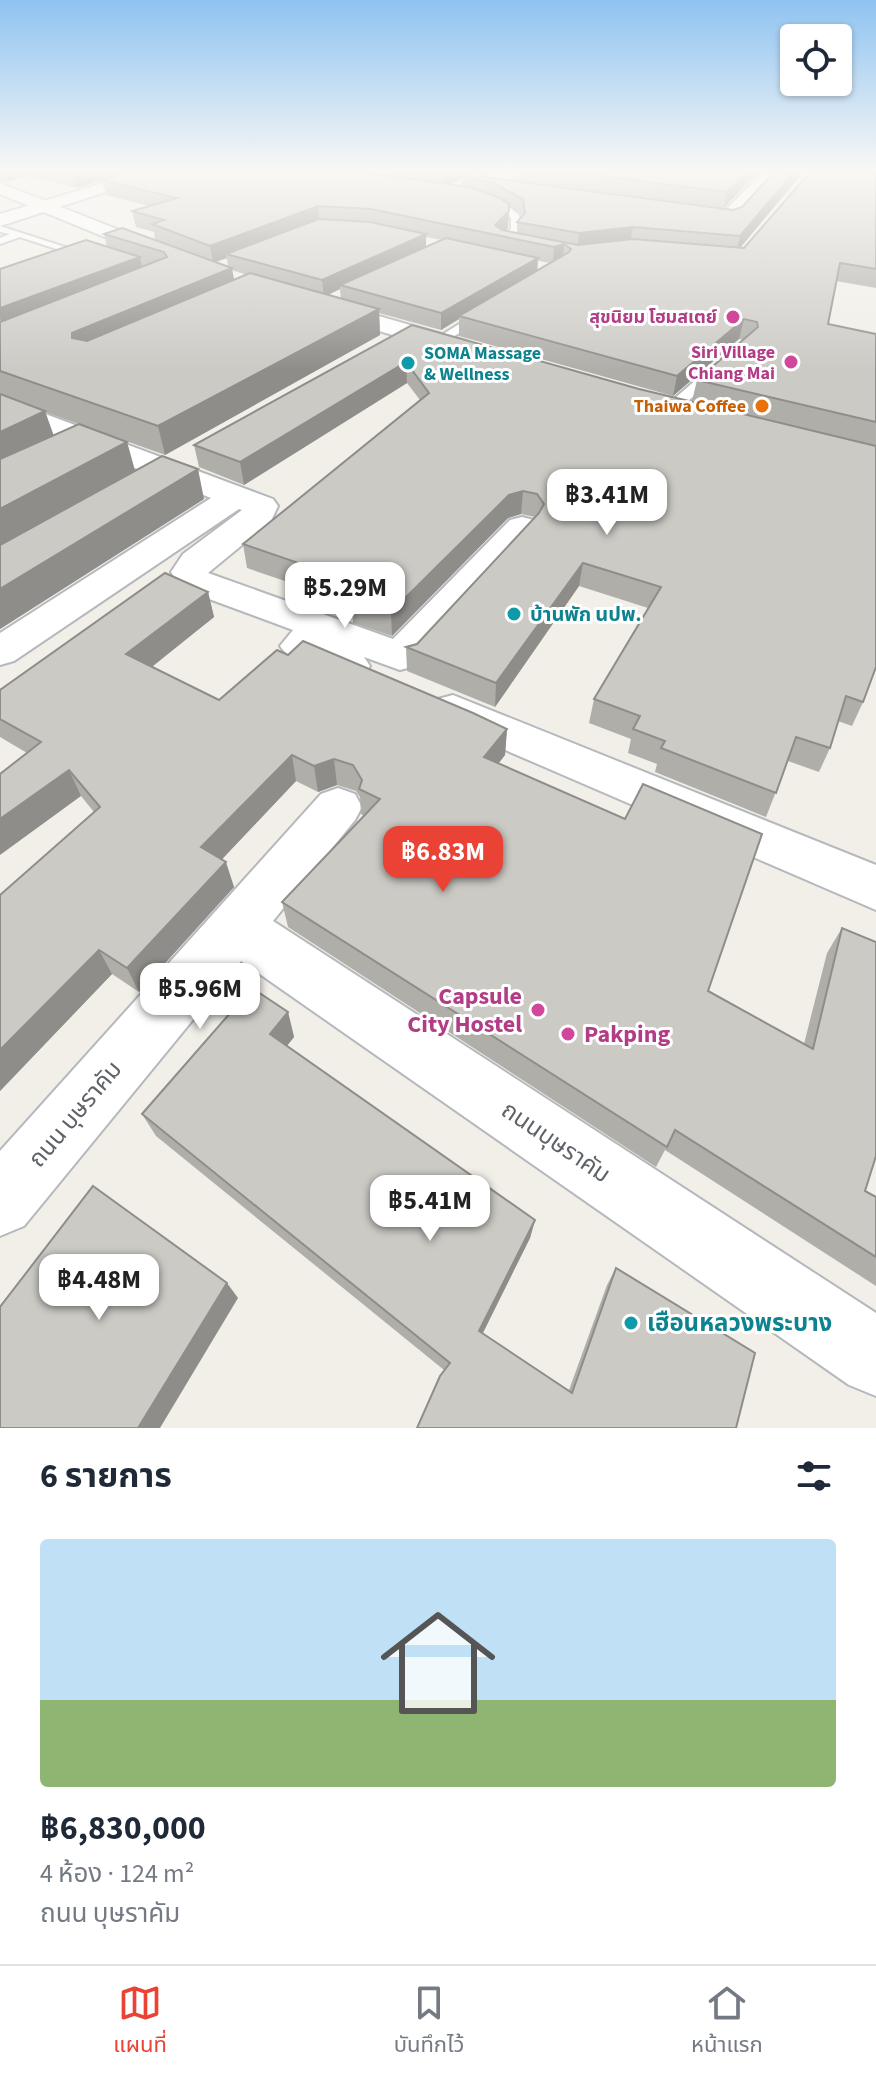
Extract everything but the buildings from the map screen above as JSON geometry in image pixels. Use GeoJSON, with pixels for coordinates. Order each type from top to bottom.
{"type":"FeatureCollection","features":[{"type":"Feature","properties":{"kind":"street"},"geometry":{"type":"LineString","coordinates":[[122,238],[184,262]]}},
{"type":"Feature","properties":{"kind":"street"},"geometry":{"type":"LineString","coordinates":[[319,302],[483,353]]}},
{"type":"Feature","properties":{"kind":"street"},"geometry":{"type":"LineString","coordinates":[[368,355],[424,336]]}},
{"type":"Feature","properties":{"kind":"street"},"geometry":{"type":"LineString","coordinates":[[646,401],[701,415]]}},
{"type":"Feature","properties":{"kind":"street"},"geometry":{"type":"LineString","coordinates":[[0,405],[261,506],[259,514],[196,562],[189,572],[195,581],[400,656],[522,527]]}},
{"type":"Feature","properties":{"kind":"street"},"geometry":{"type":"LineString","coordinates":[[49,457],[86,439]]}},
{"type":"Feature","properties":{"kind":"street"},"geometry":{"type":"LineString","coordinates":[[136,485],[191,454]]}},
{"type":"Feature","properties":{"kind":"street"},"geometry":{"type":"LineString","coordinates":[[0,652],[237,496]]}},
{"type":"Feature","properties":{"kind":"street"},"geometry":{"type":"LineString","coordinates":[[320,626],[300,646],[876,888]]}},
{"type":"Feature","properties":{"kind":"street","name":"ถนน บุษราคัม"},"geometry":{"type":"LineString","coordinates":[[0,1202],[338,807]]}},
{"type":"Feature","properties":{"kind":"street","name":"ถนนบุษราคัม"},"geometry":{"type":"LineString","coordinates":[[235,926],[876,1358]]}},
{"type":"Feature","properties":{"kind":"lane"},"geometry":{"type":"LineString","coordinates":[[31,238],[106,261]]}},
{"type":"Feature","properties":{"kind":"lane"},"geometry":{"type":"LineString","coordinates":[[506,238],[502,241],[532,247]]}},
{"type":"Feature","properties":{"kind":"lane"},"geometry":{"type":"LineString","coordinates":[[65,266],[91,257]]}},
{"type":"Feature","properties":{"kind":"lane"},"geometry":{"type":"LineString","coordinates":[[424,336],[503,302]]}},
{"type":"Feature","properties":{"kind":"lane"},"geometry":{"type":"LineString","coordinates":[[672,408],[724,362]]}},
{"type":"Feature","properties":{"kind":"place","name":"สุขนิยม โฮมสเตย์"},"geometry":{"type":"Point","coordinates":[733,317]}},
{"type":"Feature","properties":{"kind":"place","name":"Siri Village Chiang Mai"},"geometry":{"type":"Point","coordinates":[791,362]}},
{"type":"Feature","properties":{"kind":"place","name":"SOMA Massage & Wellness"},"geometry":{"type":"Point","coordinates":[408,363]}},
{"type":"Feature","properties":{"kind":"place","name":"Thaiwa Coffee"},"geometry":{"type":"Point","coordinates":[762,406]}},
{"type":"Feature","properties":{"kind":"place","name":"บ้านพัก นปพ."},"geometry":{"type":"Point","coordinates":[514,614]}},
{"type":"Feature","properties":{"kind":"place","name":"Capsule City Hostel"},"geometry":{"type":"Point","coordinates":[538,1010]}},
{"type":"Feature","properties":{"kind":"place","name":"Pakping"},"geometry":{"type":"Point","coordinates":[568,1034]}},
{"type":"Feature","properties":{"kind":"place","name":"เฮือนหลวงพระบาง"},"geometry":{"type":"Point","coordinates":[631,1323]}}]}
